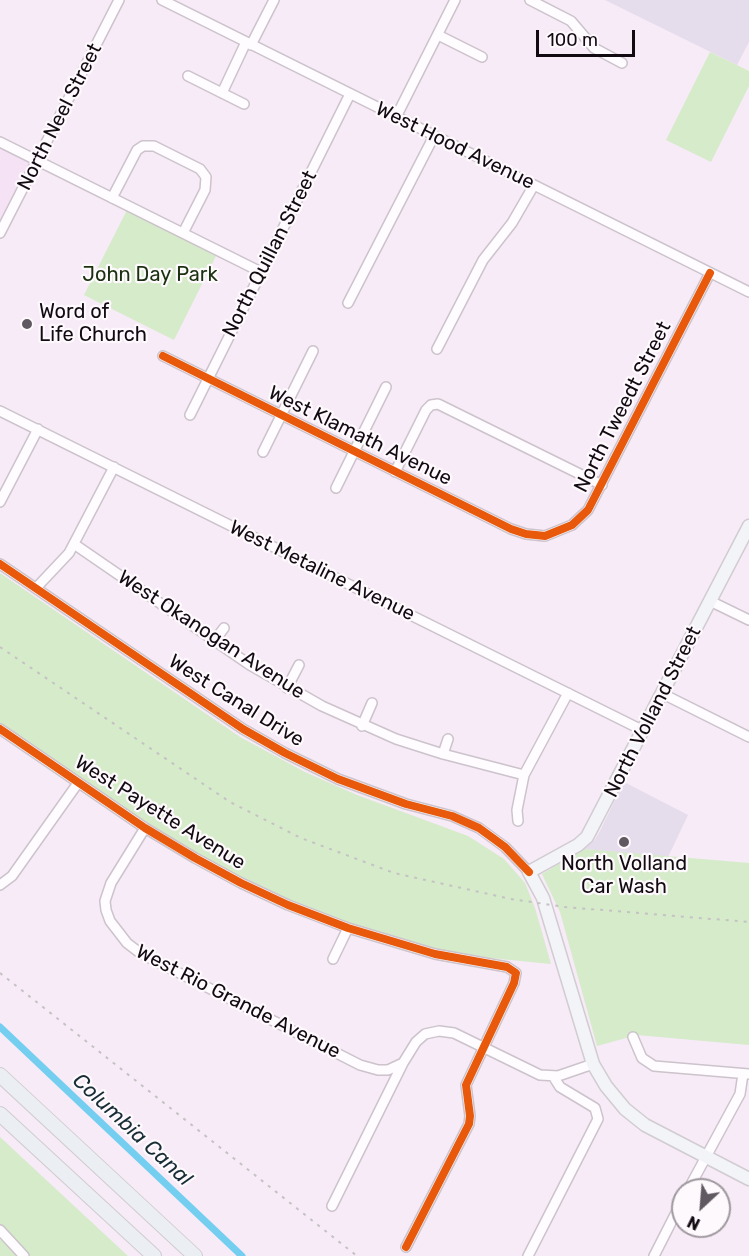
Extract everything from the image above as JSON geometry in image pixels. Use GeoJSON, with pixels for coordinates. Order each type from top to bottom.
{"type":"FeatureCollection","features":[{"type":"Feature","properties":{"kind":"highway"},"geometry":{"type":"LineString","coordinates":[[0,1075],[195,1256]]}},
{"type":"Feature","properties":{"kind":"highway"},"geometry":{"type":"LineString","coordinates":[[0,1114],[154,1256]]}},
{"type":"Feature","properties":{"kind":"main road","name":"North Volland Street"},"geometry":{"type":"LineString","coordinates":[[530,872],[587,837],[749,525]]}},
{"type":"Feature","properties":{"kind":"main road","name":"West Canal Drive"},"geometry":{"type":"LineString","coordinates":[[530,872],[543,898],[593,1064],[616,1099],[635,1117],[658,1133],[749,1179]]}},
{"type":"Feature","properties":{"kind":"street","name":"North Neel Street"},"geometry":{"type":"LineString","coordinates":[[0,233],[119,0]]}},
{"type":"Feature","properties":{"kind":"street","name":"West Hood Avenue"},"geometry":{"type":"LineString","coordinates":[[162,0],[749,292]]}},
{"type":"Feature","properties":{"kind":"street"},"geometry":{"type":"LineString","coordinates":[[222,93],[274,0]]}},
{"type":"Feature","properties":{"kind":"street"},"geometry":{"type":"LineString","coordinates":[[396,117],[455,0]]}},
{"type":"Feature","properties":{"kind":"street"},"geometry":{"type":"LineString","coordinates":[[530,0],[571,21],[594,48],[622,63]]}},
{"type":"Feature","properties":{"kind":"street"},"geometry":{"type":"LineString","coordinates":[[438,35],[482,57]]}},
{"type":"Feature","properties":{"kind":"street"},"geometry":{"type":"LineString","coordinates":[[188,76],[244,104]]}},
{"type":"Feature","properties":{"kind":"street","name":"North Quillan Street"},"geometry":{"type":"LineString","coordinates":[[190,415],[350,94]]}},
{"type":"Feature","properties":{"kind":"street"},"geometry":{"type":"LineString","coordinates":[[348,303],[434,136]]}},
{"type":"Feature","properties":{"kind":"street"},"geometry":{"type":"LineString","coordinates":[[0,142],[261,272]]}},
{"type":"Feature","properties":{"kind":"street"},"geometry":{"type":"LineString","coordinates":[[112,198],[137,150],[146,145],[154,146],[200,169],[206,177],[206,185],[183,233]]}},
{"type":"Feature","properties":{"kind":"street"},"geometry":{"type":"LineString","coordinates":[[437,349],[483,260],[512,223],[534,185]]}},
{"type":"Feature","properties":{"kind":"street","name":"North Tweedt Street"},"geometry":{"type":"LineString","coordinates":[[544,536],[563,530],[578,521],[588,510],[710,273]]}},
{"type":"Feature","properties":{"kind":"street"},"geometry":{"type":"LineString","coordinates":[[263,452],[313,351]]}},
{"type":"Feature","properties":{"kind":"street","name":"West Klamath Avenue"},"geometry":{"type":"LineString","coordinates":[[163,356],[516,531],[544,536]]}},
{"type":"Feature","properties":{"kind":"street"},"geometry":{"type":"LineString","coordinates":[[336,488],[386,387]]}},
{"type":"Feature","properties":{"kind":"street"},"geometry":{"type":"LineString","coordinates":[[395,472],[426,410],[431,405],[440,405],[602,485]]}},
{"type":"Feature","properties":{"kind":"street","name":"West Metaline Avenue"},"geometry":{"type":"LineString","coordinates":[[0,411],[644,731]]}},
{"type":"Feature","properties":{"kind":"street"},"geometry":{"type":"LineString","coordinates":[[0,502],[38,429]]}},
{"type":"Feature","properties":{"kind":"street"},"geometry":{"type":"LineString","coordinates":[[36,588],[69,553],[114,467]]}},
{"type":"Feature","properties":{"kind":"street","name":"West Okanogan Avenue"},"geometry":{"type":"LineString","coordinates":[[74,544],[287,688],[362,726],[443,754],[524,775]]}},
{"type":"Feature","properties":{"kind":"street","name":"West Canal Drive"},"geometry":{"type":"LineString","coordinates":[[0,564],[252,734],[285,753],[355,786],[406,804],[452,816],[472,825],[505,847],[530,872]]}},
{"type":"Feature","properties":{"kind":"street"},"geometry":{"type":"LineString","coordinates":[[145,593],[151,584]]}},
{"type":"Feature","properties":{"kind":"street"},"geometry":{"type":"LineString","coordinates":[[710,601],[749,620]]}},
{"type":"Feature","properties":{"kind":"street"},"geometry":{"type":"LineString","coordinates":[[214,640],[224,628]]}},
{"type":"Feature","properties":{"kind":"street"},"geometry":{"type":"LineString","coordinates":[[287,688],[299,665]]}},
{"type":"Feature","properties":{"kind":"street"},"geometry":{"type":"LineString","coordinates":[[518,821],[517,810],[524,775],[568,693]]}},
{"type":"Feature","properties":{"kind":"street"},"geometry":{"type":"LineString","coordinates":[[663,694],[749,737]]}},
{"type":"Feature","properties":{"kind":"street"},"geometry":{"type":"LineString","coordinates":[[362,726],[372,703]]}},
{"type":"Feature","properties":{"kind":"street","name":"West Payette Avenue"},"geometry":{"type":"LineString","coordinates":[[0,729],[145,828],[241,883],[288,905],[348,928],[435,954],[507,967],[516,973],[514,983],[484,1047]]}},
{"type":"Feature","properties":{"kind":"street"},"geometry":{"type":"LineString","coordinates":[[443,754],[447,738]]}},
{"type":"Feature","properties":{"kind":"street"},"geometry":{"type":"LineString","coordinates":[[0,885],[12,876],[78,783]]}},
{"type":"Feature","properties":{"kind":"street","name":"West Rio Grande Avenue"},"geometry":{"type":"LineString","coordinates":[[145,828],[107,893],[106,910],[110,921],[127,943],[140,953],[360,1065],[388,1071],[403,1063]]}},
{"type":"Feature","properties":{"kind":"street"},"geometry":{"type":"LineString","coordinates":[[333,959],[348,928]]}},
{"type":"Feature","properties":{"kind":"street"},"geometry":{"type":"LineString","coordinates":[[332,1206],[403,1063],[420,1038],[432,1031],[454,1033],[533,1072],[553,1076],[593,1064]]}},
{"type":"Feature","properties":{"kind":"street"},"geometry":{"type":"LineString","coordinates":[[632,1044],[642,1058],[650,1064],[746,1074],[740,1094],[694,1178]]}},
{"type":"Feature","properties":{"kind":"street"},"geometry":{"type":"LineString","coordinates":[[406,1247],[469,1124],[466,1085],[484,1047]]}},
{"type":"Feature","properties":{"kind":"street"},"geometry":{"type":"LineString","coordinates":[[528,1256],[598,1119],[595,1108],[560,1087],[553,1076]]}},
{"type":"Feature","properties":{"kind":"street"},"geometry":{"type":"LineString","coordinates":[[654,1256],[671,1223]]}},
{"type":"Feature","properties":{"kind":"street"},"geometry":{"type":"LineString","coordinates":[[0,1230],[24,1256]]}},
{"type":"Feature","properties":{"kind":"shaded area"},"geometry":{"type":"Polygon","coordinates":[[[605,0],[749,0],[749,42],[737,65],[605,0]]]}},
{"type":"Feature","properties":{"kind":"shaded area"},"geometry":{"type":"Polygon","coordinates":[[[0,142],[38,161],[0,233],[0,142]]]}},
{"type":"Feature","properties":{"kind":"shaded area"},"geometry":{"type":"Polygon","coordinates":[[[624,782],[688,815],[668,857],[584,849],[594,841],[600,831],[624,782]]]}},
{"type":"Feature","properties":{"kind":"green space"},"geometry":{"type":"Polygon","coordinates":[[[710,52],[749,71],[749,86],[711,162],[666,140],[710,52]]]}},
{"type":"Feature","properties":{"kind":"green space","name":"John Day Park"},"geometry":{"type":"Polygon","coordinates":[[[127,210],[216,256],[174,340],[84,295],[127,210]]]}},
{"type":"Feature","properties":{"kind":"green space"},"geometry":{"type":"Polygon","coordinates":[[[0,573],[240,737],[305,772],[357,795],[468,836],[504,859],[525,883],[535,908],[551,964],[490,958],[432,948],[370,931],[254,885],[135,817],[0,724],[0,573]]]}},
{"type":"Feature","properties":{"kind":"green space"},"geometry":{"type":"Polygon","coordinates":[[[584,849],[749,863],[749,1045],[637,1035],[597,1046],[560,912],[542,874],[584,849]]]}},
{"type":"Feature","properties":{"kind":"green space"},"geometry":{"type":"Polygon","coordinates":[[[0,1137],[15,1151],[128,1256],[0,1256],[0,1137]]]}},
{"type":"Feature","properties":{"kind":"waterway","name":"Columbia Canal"},"geometry":{"type":"LineString","coordinates":[[0,1027],[242,1256]]}},
{"type":"Feature","properties":{"kind":"railway"},"geometry":{"type":"LineString","coordinates":[[0,647],[230,802],[301,838],[394,873],[511,899],[565,907],[749,922]]}},
{"type":"Feature","properties":{"kind":"railway"},"geometry":{"type":"LineString","coordinates":[[0,973],[357,1256]]}},
{"type":"Feature","properties":{"kind":"cycle path"},"geometry":{"type":"LineString","coordinates":[[163,356],[511,529],[526,534],[545,536],[572,525],[588,510],[710,273]]}},
{"type":"Feature","properties":{"kind":"cycle path"},"geometry":{"type":"LineString","coordinates":[[0,564],[243,729],[338,779],[406,804],[452,816],[479,828],[505,847],[529,872]]}},
{"type":"Feature","properties":{"kind":"cycle path"},"geometry":{"type":"LineString","coordinates":[[0,729],[145,828],[241,883],[288,905],[348,928],[435,954],[507,967],[516,973],[514,983],[466,1085],[469,1124],[406,1247]]}},
{"type":"Feature","properties":{"kind":"place","name":"Word of Life Church"},"geometry":{"type":"Point","coordinates":[27,324]}},
{"type":"Feature","properties":{"kind":"place","name":"North Volland Car Wash"},"geometry":{"type":"Point","coordinates":[624,842]}}]}
